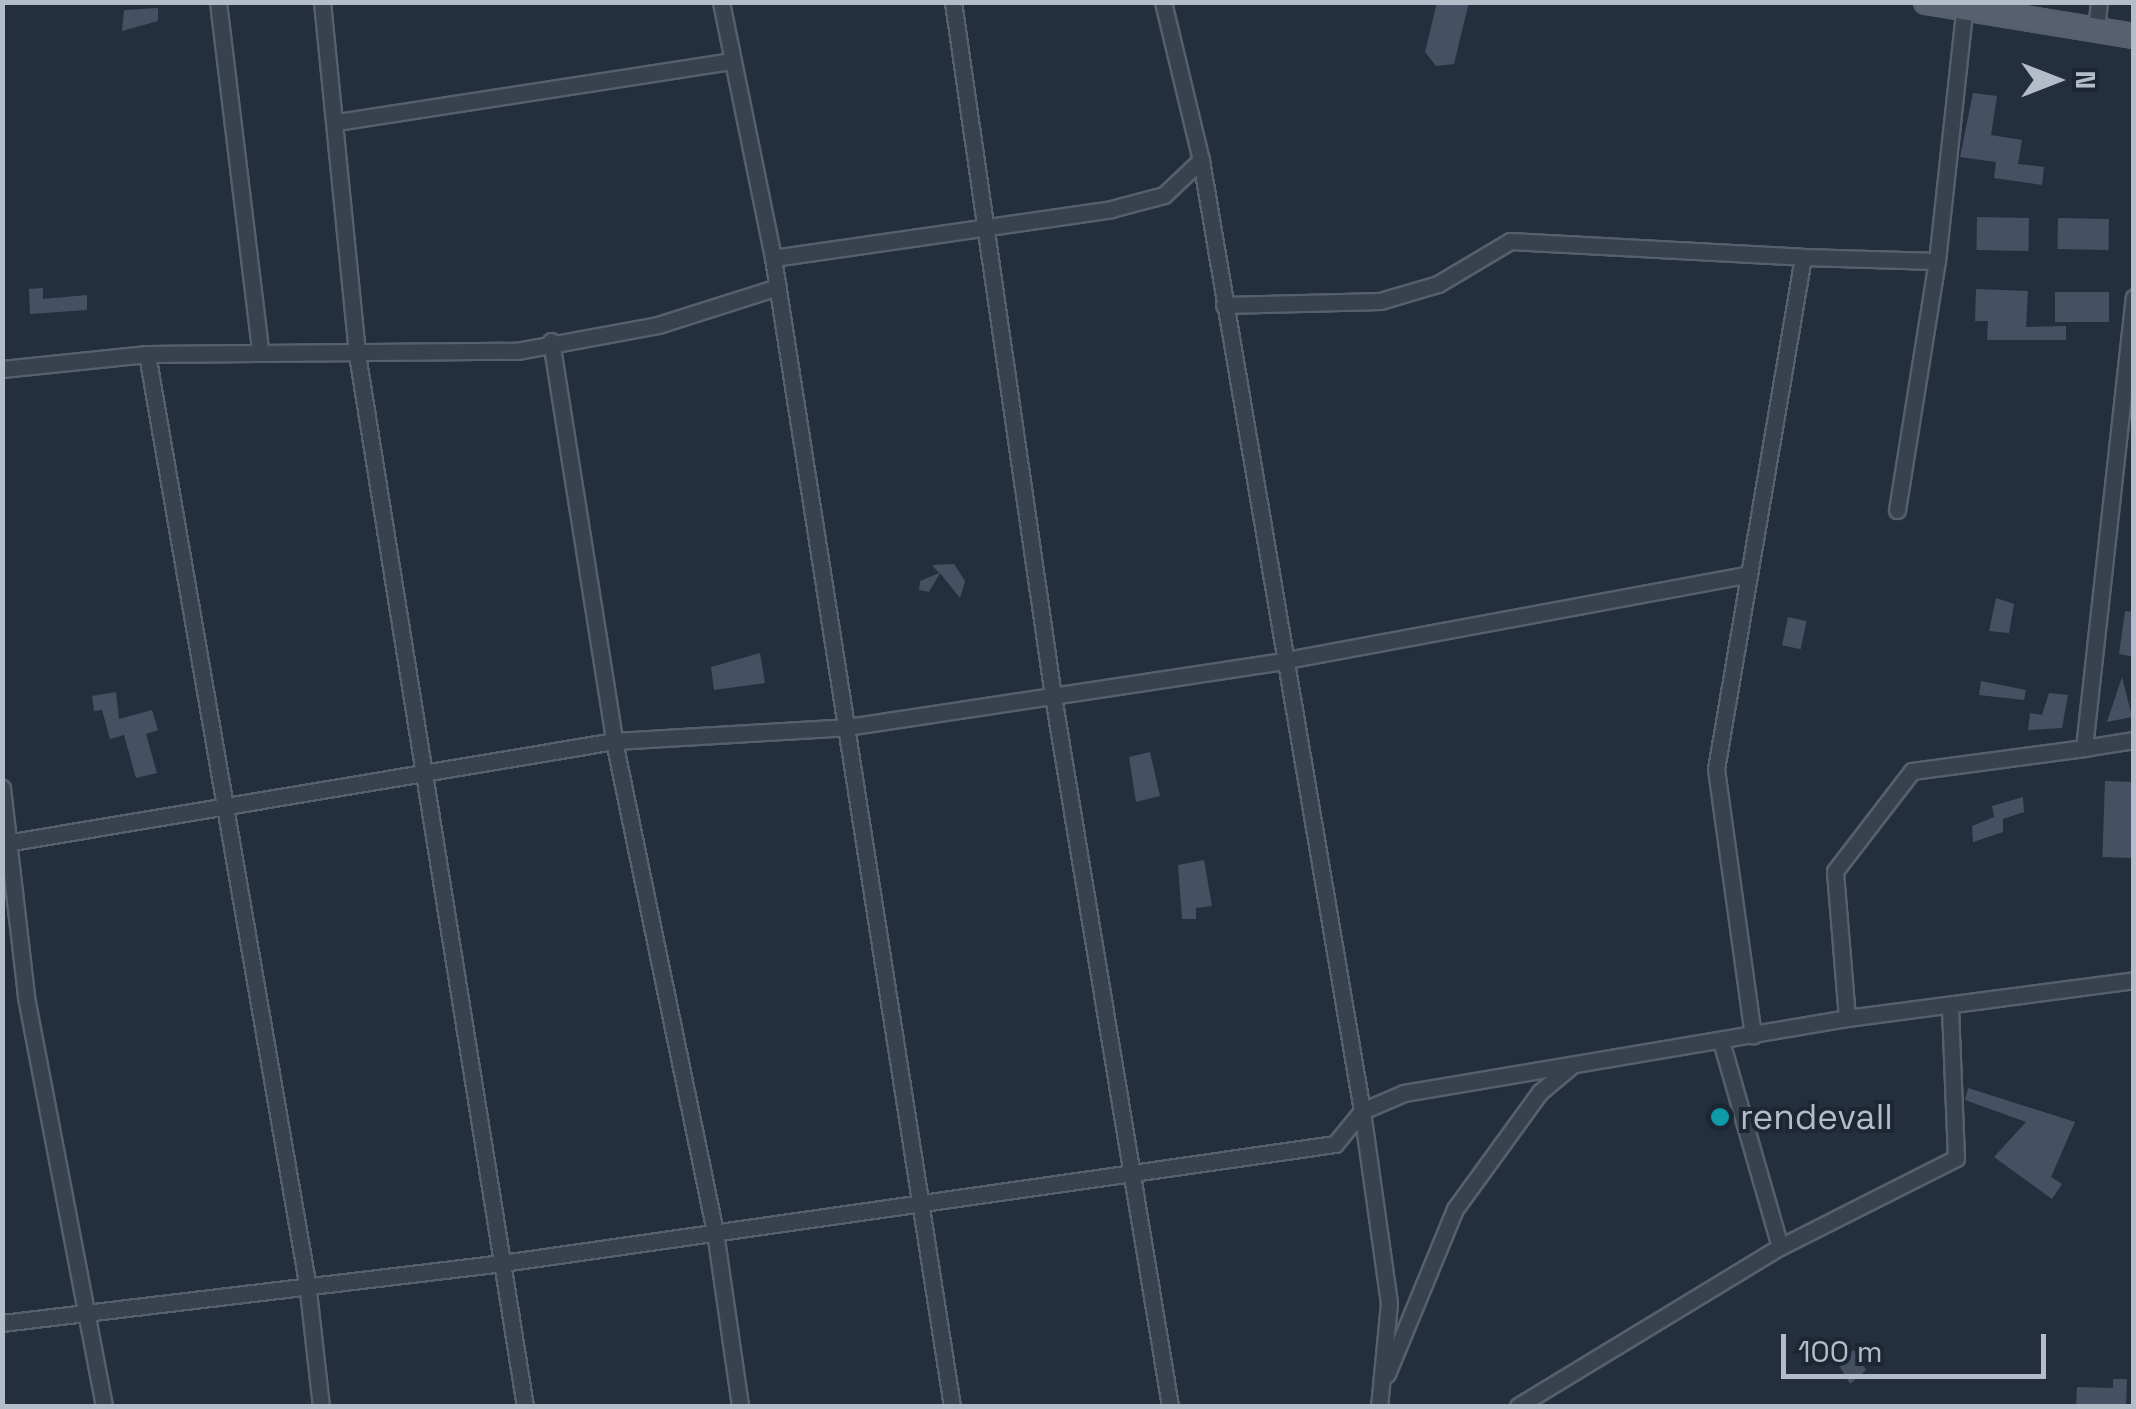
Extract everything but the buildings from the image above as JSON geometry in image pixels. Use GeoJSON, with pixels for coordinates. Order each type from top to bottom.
{"type":"FeatureCollection","features":[{"type":"Feature","properties":{"kind":"main road"},"geometry":{"type":"LineString","coordinates":[[1926,2],[1964,5],[2134,36]]}},
{"type":"Feature","properties":{"kind":"street"},"geometry":{"type":"LineString","coordinates":[[218,2],[260,351]]}},
{"type":"Feature","properties":{"kind":"street"},"geometry":{"type":"LineString","coordinates":[[322,2],[357,354],[421,775],[525,1406]]}},
{"type":"Feature","properties":{"kind":"street"},"geometry":{"type":"LineString","coordinates":[[721,2],[730,61],[774,258],[952,1406]]}},
{"type":"Feature","properties":{"kind":"street"},"geometry":{"type":"LineString","coordinates":[[953,2],[1054,696],[1135,1172],[1170,1406]]}},
{"type":"Feature","properties":{"kind":"street"},"geometry":{"type":"LineString","coordinates":[[1164,2],[1201,160],[1281,661],[1362,1111],[1389,1303],[1378,1406]]}},
{"type":"Feature","properties":{"kind":"street"},"geometry":{"type":"LineString","coordinates":[[2096,30],[2098,2]]}},
{"type":"Feature","properties":{"kind":"street"},"geometry":{"type":"LineString","coordinates":[[1898,510],[1936,262],[1964,5]]}},
{"type":"Feature","properties":{"kind":"street"},"geometry":{"type":"LineString","coordinates":[[336,122],[730,61]]}},
{"type":"Feature","properties":{"kind":"street"},"geometry":{"type":"LineString","coordinates":[[774,258],[1164,195],[1201,160]]}},
{"type":"Feature","properties":{"kind":"street"},"geometry":{"type":"LineString","coordinates":[[1224,305],[1380,301],[1438,284],[1510,241],[1936,262]]}},
{"type":"Feature","properties":{"kind":"street"},"geometry":{"type":"LineString","coordinates":[[1753,1034],[1716,769],[1802,257]]}},
{"type":"Feature","properties":{"kind":"street"},"geometry":{"type":"LineString","coordinates":[[2,369],[147,354],[517,351],[551,341],[658,325],[778,287]]}},
{"type":"Feature","properties":{"kind":"street"},"geometry":{"type":"LineString","coordinates":[[2084,748],[2134,298]]}},
{"type":"Feature","properties":{"kind":"street"},"geometry":{"type":"LineString","coordinates":[[551,341],[614,741],[715,1232],[740,1406]]}},
{"type":"Feature","properties":{"kind":"street"},"geometry":{"type":"LineString","coordinates":[[147,354],[307,1282],[321,1406]]}},
{"type":"Feature","properties":{"kind":"street"},"geometry":{"type":"LineString","coordinates":[[12,842],[224,812],[614,741],[846,728],[1281,661],[1749,574]]}},
{"type":"Feature","properties":{"kind":"street"},"geometry":{"type":"LineString","coordinates":[[1847,1018],[1835,871],[1912,770],[2134,740]]}},
{"type":"Feature","properties":{"kind":"street"},"geometry":{"type":"LineString","coordinates":[[2,788],[12,842],[26,997],[90,1308],[104,1406]]}},
{"type":"Feature","properties":{"kind":"street"},"geometry":{"type":"LineString","coordinates":[[2,1322],[307,1282],[503,1262],[1336,1144],[1362,1111],[1404,1093],[1847,1018],[2134,980]]}},
{"type":"Feature","properties":{"kind":"street"},"geometry":{"type":"LineString","coordinates":[[1521,1406],[1780,1247],[1956,1158],[1950,1006]]}},
{"type":"Feature","properties":{"kind":"street"},"geometry":{"type":"LineString","coordinates":[[1722,1041],[1780,1247]]}},
{"type":"Feature","properties":{"kind":"street"},"geometry":{"type":"LineString","coordinates":[[1382,1385],[1455,1209],[1540,1092],[1573,1064]]}},
{"type":"Feature","properties":{"kind":"place","name":"rendevall"},"geometry":{"type":"Point","coordinates":[1720,1117]}}]}
